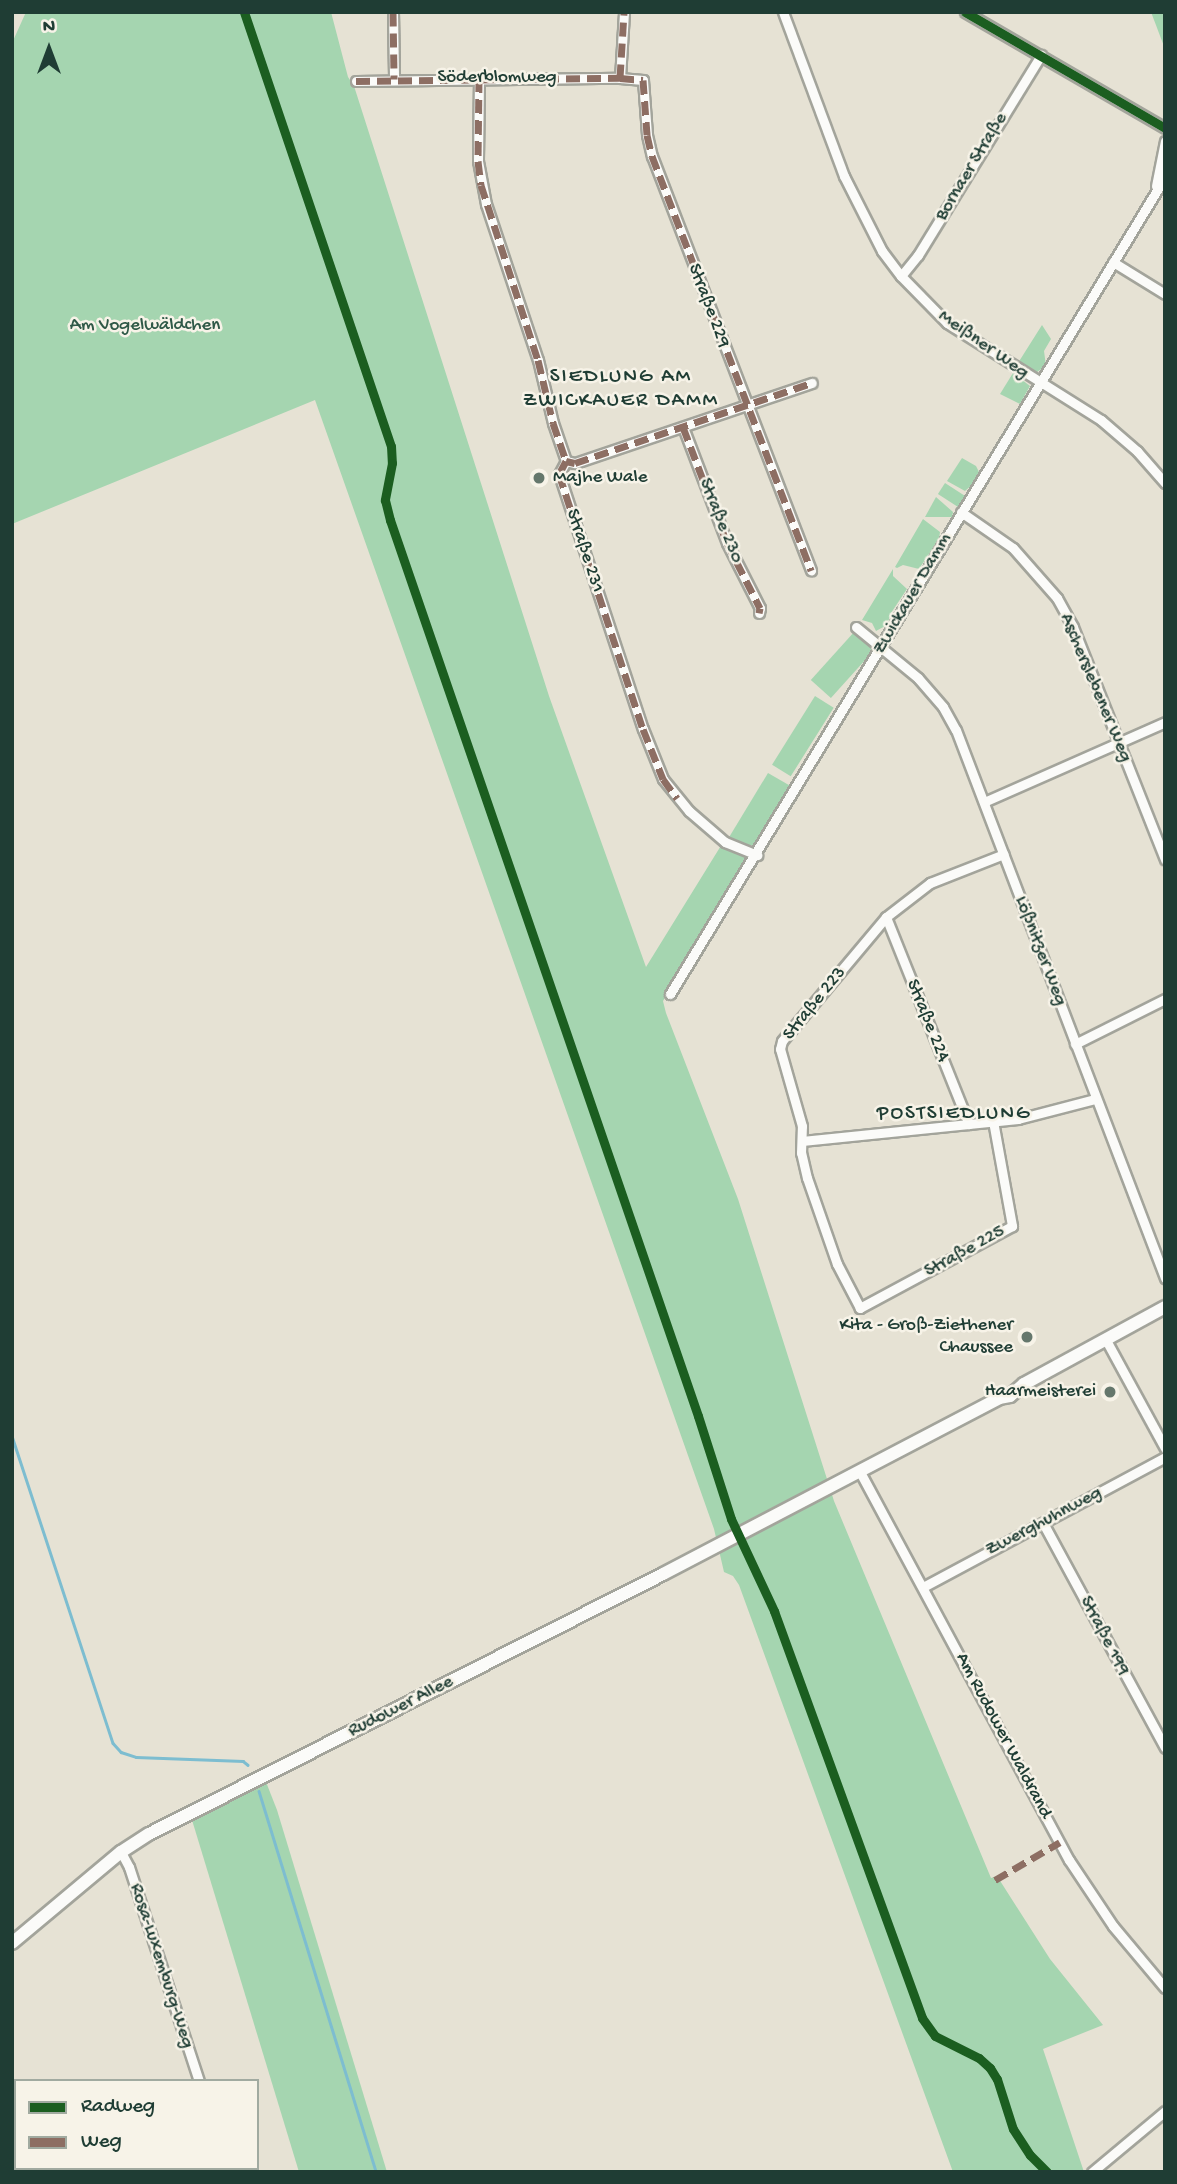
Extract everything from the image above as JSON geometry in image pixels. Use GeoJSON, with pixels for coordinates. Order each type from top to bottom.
{"type":"FeatureCollection","features":[{"type":"Feature","properties":{"kind":"street"},"geometry":{"type":"LineString","coordinates":[[393,12],[394,79]]}},
{"type":"Feature","properties":{"kind":"street"},"geometry":{"type":"LineString","coordinates":[[620,78],[624,12]]}},
{"type":"Feature","properties":{"kind":"street","name":"Meißner Weg"},"geometry":{"type":"LineString","coordinates":[[783,12],[850,188],[882,251],[901,275],[947,323],[1112,428],[1165,483]]}},
{"type":"Feature","properties":{"kind":"street"},"geometry":{"type":"LineString","coordinates":[[965,12],[1165,128]]}},
{"type":"Feature","properties":{"kind":"street","name":"Bornaer Straße"},"geometry":{"type":"LineString","coordinates":[[901,275],[918,255],[1041,55]]}},
{"type":"Feature","properties":{"kind":"street","name":"Straße 231"},"geometry":{"type":"LineString","coordinates":[[479,78],[478,161],[481,185],[538,360],[553,423],[566,461],[559,474],[643,729],[663,779],[689,811],[717,837],[757,855]]}},
{"type":"Feature","properties":{"kind":"street","name":"Söderblomweg"},"geometry":{"type":"LineString","coordinates":[[356,81],[638,78]]}},
{"type":"Feature","properties":{"kind":"street","name":"Straße 229"},"geometry":{"type":"LineString","coordinates":[[638,78],[645,86],[647,135],[652,156],[811,571]]}},
{"type":"Feature","properties":{"kind":"street","name":"Zwickauer Damm"},"geometry":{"type":"LineString","coordinates":[[1155,194],[1165,141]]}},
{"type":"Feature","properties":{"kind":"street","name":"Zwickauer Damm"},"geometry":{"type":"LineString","coordinates":[[670,994],[757,855],[1165,177]]}},
{"type":"Feature","properties":{"kind":"street"},"geometry":{"type":"LineString","coordinates":[[1113,262],[1165,294]]}},
{"type":"Feature","properties":{"kind":"street"},"geometry":{"type":"LineString","coordinates":[[566,461],[575,463],[813,383]]}},
{"type":"Feature","properties":{"kind":"street","name":"Straße 230"},"geometry":{"type":"LineString","coordinates":[[683,427],[727,543],[760,608],[759,613]]}},
{"type":"Feature","properties":{"kind":"street","name":"Ascherslebener Weg"},"geometry":{"type":"LineString","coordinates":[[961,512],[1013,548],[1057,598],[1073,626],[1165,859]]}},
{"type":"Feature","properties":{"kind":"street"},"geometry":{"type":"LineString","coordinates":[[856,627],[881,645]]}},
{"type":"Feature","properties":{"kind":"street","name":"Lößnitzer Weg"},"geometry":{"type":"LineString","coordinates":[[881,645],[918,678],[943,706],[956,730],[1165,1279]]}},
{"type":"Feature","properties":{"kind":"street"},"geometry":{"type":"LineString","coordinates":[[984,802],[1165,722]]}},
{"type":"Feature","properties":{"kind":"street","name":"Straße 223"},"geometry":{"type":"LineString","coordinates":[[860,1308],[837,1264],[801,1153],[802,1126],[780,1049],[782,1041],[887,917],[930,883],[1004,854]]}},
{"type":"Feature","properties":{"kind":"street","name":"Straße 224"},"geometry":{"type":"LineString","coordinates":[[887,917],[969,1124]]}},
{"type":"Feature","properties":{"kind":"street"},"geometry":{"type":"LineString","coordinates":[[1075,1044],[1165,999]]}},
{"type":"Feature","properties":{"kind":"street"},"geometry":{"type":"LineString","coordinates":[[802,1141],[1018,1119],[1095,1099]]}},
{"type":"Feature","properties":{"kind":"street","name":"Straße 225"},"geometry":{"type":"LineString","coordinates":[[860,1308],[1013,1226],[993,1121]]}},
{"type":"Feature","properties":{"kind":"street","name":"Rudower Allee"},"geometry":{"type":"LineString","coordinates":[[12,1943],[121,1852],[149,1833],[808,1499],[999,1398],[1019,1391],[1024,1384],[1165,1307]]}},
{"type":"Feature","properties":{"kind":"street"},"geometry":{"type":"LineString","coordinates":[[1106,1340],[1165,1448]]}},
{"type":"Feature","properties":{"kind":"street","name":"Zwerghuhnweg"},"geometry":{"type":"LineString","coordinates":[[923,1587],[1165,1457]]}},
{"type":"Feature","properties":{"kind":"street","name":"Am Rudower Waldrand"},"geometry":{"type":"LineString","coordinates":[[860,1472],[1069,1860],[1113,1926],[1165,1988]]}},
{"type":"Feature","properties":{"kind":"street","name":"Straße 199"},"geometry":{"type":"LineString","coordinates":[[1043,1523],[1165,1748]]}},
{"type":"Feature","properties":{"kind":"street","name":"Rosa-Luxemburg-Weg"},"geometry":{"type":"LineString","coordinates":[[121,1852],[129,1867],[198,2079]]}},
{"type":"Feature","properties":{"kind":"street"},"geometry":{"type":"LineString","coordinates":[[1092,2172],[1165,2111]]}},
{"type":"Feature","properties":{"kind":"green space","name":"Am Vogelwäldchen"},"geometry":{"type":"Polygon","coordinates":[[[26,12],[331,12],[348,77],[354,86],[549,696],[646,967],[722,844],[753,856],[663,1001],[666,1013],[738,1199],[834,1501],[991,1878],[997,1876],[1050,1959],[1103,2025],[1043,2049],[1084,2172],[953,2172],[739,1585],[733,1576],[724,1572],[714,1529],[315,400],[12,524],[12,43],[26,12]]]}},
{"type":"Feature","properties":{"kind":"green space"},"geometry":{"type":"Polygon","coordinates":[[[1151,12],[1165,12],[1165,49],[1151,12]]]}},
{"type":"Feature","properties":{"kind":"green space"},"geometry":{"type":"Polygon","coordinates":[[[1042,325],[1051,339],[1044,351],[1046,366],[1037,372],[1018,363],[1042,325]]]}},
{"type":"Feature","properties":{"kind":"green space"},"geometry":{"type":"Polygon","coordinates":[[[1013,373],[1030,386],[1020,404],[1000,394],[1013,373]]]}},
{"type":"Feature","properties":{"kind":"green space"},"geometry":{"type":"Polygon","coordinates":[[[962,458],[976,466],[979,472],[973,484],[965,491],[947,481],[962,458]]]}},
{"type":"Feature","properties":{"kind":"green space"},"geometry":{"type":"Polygon","coordinates":[[[945,483],[965,496],[958,507],[938,494],[945,483]]]}},
{"type":"Feature","properties":{"kind":"green space"},"geometry":{"type":"Polygon","coordinates":[[[936,497],[953,512],[952,517],[925,517],[936,497]]]}},
{"type":"Feature","properties":{"kind":"green space"},"geometry":{"type":"Polygon","coordinates":[[[923,519],[940,532],[939,539],[919,569],[903,565],[895,567],[923,519]]]}},
{"type":"Feature","properties":{"kind":"green space"},"geometry":{"type":"Polygon","coordinates":[[[893,569],[893,576],[907,589],[891,613],[887,625],[876,631],[872,623],[862,620],[893,569]]]}},
{"type":"Feature","properties":{"kind":"green space"},"geometry":{"type":"Polygon","coordinates":[[[855,631],[875,649],[831,698],[811,680],[855,631]]]}},
{"type":"Feature","properties":{"kind":"green space"},"geometry":{"type":"Polygon","coordinates":[[[815,696],[834,708],[791,776],[772,765],[815,696]]]}},
{"type":"Feature","properties":{"kind":"green space"},"geometry":{"type":"Polygon","coordinates":[[[768,773],[794,788],[759,842],[748,847],[728,839],[768,773]]]}},
{"type":"Feature","properties":{"kind":"green space"},"geometry":{"type":"Polygon","coordinates":[[[266,1782],[277,1810],[387,2172],[299,2172],[192,1820],[266,1782]]]}},
{"type":"Feature","properties":{"kind":"waterway"},"geometry":{"type":"LineString","coordinates":[[12,1436],[113,1743],[121,1752],[136,1757],[243,1761],[248,1765]]}},
{"type":"Feature","properties":{"kind":"waterway"},"geometry":{"type":"LineString","coordinates":[[259,1791],[376,2172]]}},
{"type":"Feature","properties":{"kind":"marked path"},"geometry":{"type":"LineString","coordinates":[[393,12],[394,79]]}},
{"type":"Feature","properties":{"kind":"marked path"},"geometry":{"type":"LineString","coordinates":[[620,78],[624,12]]}},
{"type":"Feature","properties":{"kind":"marked path"},"geometry":{"type":"LineString","coordinates":[[479,78],[478,161],[481,185],[538,360],[553,423],[566,461],[559,474],[643,729],[663,779],[677,798]]}},
{"type":"Feature","properties":{"kind":"marked path"},"geometry":{"type":"LineString","coordinates":[[356,81],[643,80],[647,135],[652,156],[811,571]]}},
{"type":"Feature","properties":{"kind":"marked path"},"geometry":{"type":"LineString","coordinates":[[566,461],[575,463],[812,383]]}},
{"type":"Feature","properties":{"kind":"marked path"},"geometry":{"type":"LineString","coordinates":[[683,427],[727,543],[760,608],[759,613]]}},
{"type":"Feature","properties":{"kind":"marked path"},"geometry":{"type":"LineString","coordinates":[[995,1880],[1060,1842]]}},
{"type":"Feature","properties":{"kind":"cycle path"},"geometry":{"type":"LineString","coordinates":[[244,12],[391,446],[392,463],[385,500],[390,520],[731,1519],[774,1611],[922,2018],[935,2036],[979,2058],[990,2068],[997,2079],[1013,2129],[1030,2155],[1047,2172]]}},
{"type":"Feature","properties":{"kind":"cycle path"},"geometry":{"type":"LineString","coordinates":[[965,12],[1165,128]]}},
{"type":"Feature","properties":{"kind":"place","name":"Majhe Wale"},"geometry":{"type":"Point","coordinates":[539,478]}},
{"type":"Feature","properties":{"kind":"place","name":"Kita - Groß-Ziethener Chaussee"},"geometry":{"type":"Point","coordinates":[1027,1337]}},
{"type":"Feature","properties":{"kind":"place","name":"Haarmeisterei"},"geometry":{"type":"Point","coordinates":[1110,1392]}},
{"type":"Feature","properties":{"kind":"district","name":"SIEDLUNG AM ZWICKAUER DAMM"},"geometry":{"type":"Point","coordinates":[621,390]}},
{"type":"Feature","properties":{"kind":"district","name":"POSTSIEDLUNG"},"geometry":{"type":"Point","coordinates":[954,1115]}}]}
